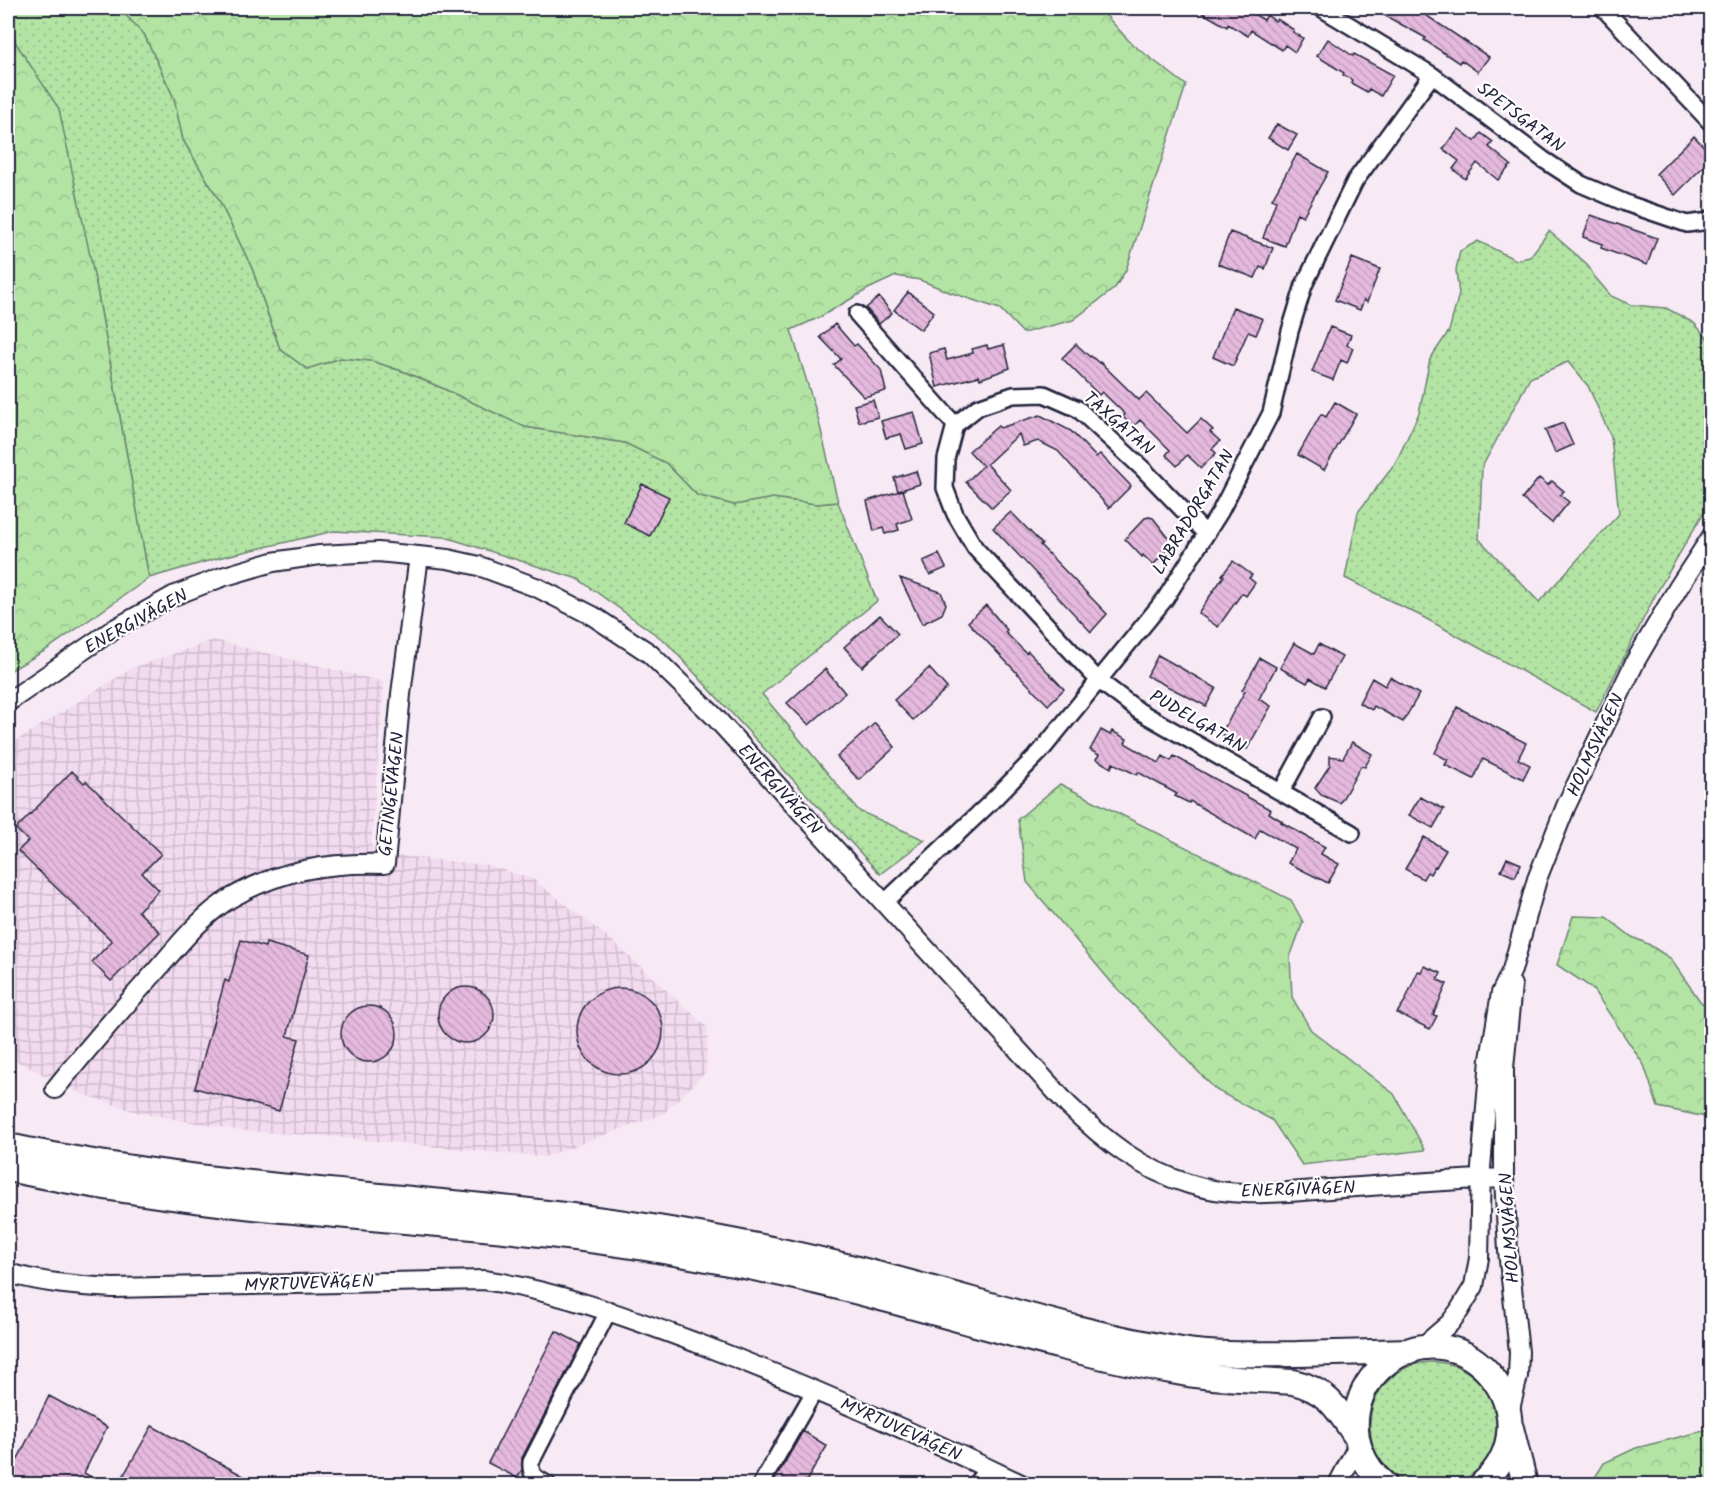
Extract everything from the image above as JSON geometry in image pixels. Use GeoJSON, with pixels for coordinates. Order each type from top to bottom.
{"type":"FeatureCollection","features":[{"type":"Feature","properties":{"kind":"highway"},"geometry":{"type":"LineString","coordinates":[[8,1146],[127,1169],[254,1185],[478,1205],[647,1226],[794,1254],[879,1274],[1005,1310],[1126,1340],[1184,1350],[1241,1355],[1451,1350],[1478,1362],[1499,1385],[1525,1485]]}},
{"type":"Feature","properties":{"kind":"highway"},"geometry":{"type":"LineString","coordinates":[[8,1168],[125,1191],[252,1207],[476,1227],[644,1248],[792,1276],[1119,1362],[1186,1374],[1293,1382],[1306,1385],[1326,1396],[1357,1441],[1369,1468],[1384,1485]]}},
{"type":"Feature","properties":{"kind":"highway"},"geometry":{"type":"LineString","coordinates":[[1357,1441],[1358,1404],[1367,1384],[1391,1360],[1416,1350]]}},
{"type":"Feature","properties":{"kind":"highway"},"geometry":{"type":"LineString","coordinates":[[1482,1485],[1501,1461],[1508,1442],[1509,1418]]}},
{"type":"Feature","properties":{"kind":"street","name":"SPETSGATAN"},"geometry":{"type":"LineString","coordinates":[[1321,8],[1432,75],[1544,160],[1581,184],[1628,204],[1687,224],[1709,221],[1712,218]]}},
{"type":"Feature","properties":{"kind":"street"},"geometry":{"type":"LineString","coordinates":[[1603,8],[1712,124]]}},
{"type":"Feature","properties":{"kind":"street","name":"LABRADORGATAN"},"geometry":{"type":"LineString","coordinates":[[884,903],[990,803],[1041,751],[1165,599],[1206,534],[1271,413],[1290,331],[1304,285],[1355,181],[1432,75]]}},
{"type":"Feature","properties":{"kind":"street"},"geometry":{"type":"LineString","coordinates":[[857,314],[955,425],[946,459],[945,488],[955,514],[975,548],[1098,680]]}},
{"type":"Feature","properties":{"kind":"street","name":"TAXGATAN"},"geometry":{"type":"LineString","coordinates":[[955,425],[978,407],[1013,394],[1044,394],[1078,408],[1143,469],[1206,534]]}},
{"type":"Feature","properties":{"kind":"street","name":"HOLMSVÄGEN"},"geometry":{"type":"LineString","coordinates":[[1416,1350],[1450,1323],[1460,1311],[1474,1286],[1479,1258],[1480,1179],[1490,1059],[1501,993],[1512,970],[1537,879],[1566,806],[1636,660],[1678,588],[1712,536]]}},
{"type":"Feature","properties":{"kind":"street","name":"ENERGIVÄGEN"},"geometry":{"type":"LineString","coordinates":[[8,702],[114,629],[173,596],[222,577],[273,562],[320,555],[378,552],[448,559],[479,566],[538,588],[594,616],[649,653],[714,716],[1068,1105],[1100,1136],[1126,1155],[1190,1185],[1227,1192],[1270,1193],[1504,1178]]}},
{"type":"Feature","properties":{"kind":"street","name":"GETINGEVÄGEN"},"geometry":{"type":"LineString","coordinates":[[55,1089],[169,956],[207,916],[230,898],[295,871],[328,864],[385,864],[401,694],[419,556]]}},
{"type":"Feature","properties":{"kind":"street","name":"PUDELGATAN"},"geometry":{"type":"LineString","coordinates":[[1098,680],[1138,711],[1352,833]]}},
{"type":"Feature","properties":{"kind":"street"},"geometry":{"type":"LineString","coordinates":[[1281,792],[1322,717]]}},
{"type":"Feature","properties":{"kind":"street","name":"HOLMSVÄGEN"},"geometry":{"type":"LineString","coordinates":[[1509,1418],[1518,1376],[1519,1352],[1508,1251],[1504,1178],[1504,1068],[1513,995],[1512,970]]}},
{"type":"Feature","properties":{"kind":"street","name":"MYRTUVEVÄGEN"},"geometry":{"type":"LineString","coordinates":[[8,1273],[66,1286],[113,1288],[484,1280],[524,1286],[609,1310],[766,1369],[1021,1485]]}},
{"type":"Feature","properties":{"kind":"street"},"geometry":{"type":"LineString","coordinates":[[547,1485],[534,1477],[531,1462],[609,1310]]}},
{"type":"Feature","properties":{"kind":"street"},"geometry":{"type":"LineString","coordinates":[[761,1485],[815,1390]]}},
{"type":"Feature","properties":{"kind":"street"},"geometry":{"type":"LineString","coordinates":[[1338,1485],[1357,1441]]}},
{"type":"Feature","properties":{"kind":"street"},"geometry":{"type":"LineString","coordinates":[[976,1485],[987,1468]]}},
{"type":"Feature","properties":{"kind":"shaded area"},"geometry":{"type":"Polygon","coordinates":[[[214,640],[384,682],[371,846],[391,855],[487,865],[533,879],[610,939],[708,1028],[706,1072],[663,1114],[544,1157],[325,1136],[242,1131],[139,1113],[80,1093],[8,1057],[8,746],[132,668],[214,640]]]}},
{"type":"Feature","properties":{"kind":"green space"},"geometry":{"type":"Polygon","coordinates":[[[8,8],[119,8],[144,34],[174,98],[183,140],[218,198],[252,268],[280,349],[307,369],[341,358],[372,361],[405,372],[525,427],[625,443],[666,463],[697,495],[734,505],[773,498],[816,504],[838,502],[877,601],[762,694],[859,811],[925,840],[880,874],[666,642],[578,579],[445,537],[334,531],[222,557],[149,578],[96,284],[14,40],[8,39],[8,8]]]}},
{"type":"Feature","properties":{"kind":"green space"},"geometry":{"type":"Polygon","coordinates":[[[119,8],[1099,8],[1132,44],[1186,85],[1126,270],[1115,288],[1073,320],[1023,333],[1000,309],[920,280],[896,276],[791,330],[818,418],[838,502],[816,504],[773,498],[734,505],[697,495],[666,463],[625,443],[525,427],[405,372],[372,361],[341,358],[307,369],[280,349],[252,268],[218,198],[183,140],[174,98],[144,34],[119,8]]]}},
{"type":"Feature","properties":{"kind":"green space"},"geometry":{"type":"Polygon","coordinates":[[[8,39],[14,40],[59,109],[96,284],[149,578],[46,650],[8,672],[8,39]]]}},
{"type":"Feature","properties":{"kind":"green space"},"geometry":{"type":"Polygon","coordinates":[[[1549,231],[1587,264],[1611,296],[1631,305],[1666,308],[1694,323],[1711,342],[1711,500],[1657,592],[1596,712],[1423,617],[1345,578],[1358,512],[1395,464],[1419,413],[1430,359],[1449,331],[1459,294],[1456,270],[1460,251],[1478,241],[1516,260],[1530,257],[1549,231]],[[1568,362],[1530,378],[1482,467],[1479,539],[1539,602],[1619,514],[1611,437],[1588,386],[1568,362]]]}},
{"type":"Feature","properties":{"kind":"green space"},"geometry":{"type":"Polygon","coordinates":[[[1060,784],[1291,900],[1303,922],[1290,957],[1292,997],[1311,1030],[1394,1094],[1425,1150],[1302,1165],[1272,1120],[1216,1090],[1111,982],[1027,882],[1018,819],[1060,784]]]}},
{"type":"Feature","properties":{"kind":"green space"},"geometry":{"type":"Polygon","coordinates":[[[1573,916],[1606,917],[1632,937],[1670,958],[1700,1001],[1711,1011],[1711,1118],[1658,1107],[1644,1065],[1592,988],[1557,965],[1573,916]]]}},
{"type":"Feature","properties":{"kind":"green space"},"geometry":{"type":"Polygon","coordinates":[[[1433,1362],[1457,1367],[1477,1381],[1491,1401],[1496,1425],[1491,1449],[1477,1469],[1457,1483],[1433,1488],[1409,1483],[1389,1469],[1375,1449],[1370,1425],[1375,1401],[1389,1381],[1409,1367],[1433,1362]]]}},
{"type":"Feature","properties":{"kind":"green space"},"geometry":{"type":"Polygon","coordinates":[[[1711,1429],[1711,1484],[1591,1484],[1604,1463],[1636,1448],[1711,1429]]]}},
{"type":"Feature","properties":{"kind":"building"},"geometry":{"type":"Polygon","coordinates":[[[1194,8],[1243,8],[1264,20],[1267,15],[1275,21],[1277,19],[1303,38],[1295,52],[1285,45],[1282,50],[1251,30],[1248,36],[1194,8]]]}},
{"type":"Feature","properties":{"kind":"building"},"geometry":{"type":"Polygon","coordinates":[[[1371,8],[1427,8],[1424,14],[1489,57],[1478,72],[1461,60],[1459,63],[1424,40],[1426,38],[1371,8]]]}},
{"type":"Feature","properties":{"kind":"building"},"geometry":{"type":"Polygon","coordinates":[[[1328,39],[1353,56],[1354,54],[1393,75],[1381,96],[1369,89],[1367,92],[1351,83],[1352,80],[1343,75],[1344,73],[1317,56],[1328,39]]]}},
{"type":"Feature","properties":{"kind":"building"},"geometry":{"type":"Polygon","coordinates":[[[1277,124],[1297,135],[1288,150],[1268,138],[1277,124]]]}},
{"type":"Feature","properties":{"kind":"building"},"geometry":{"type":"Polygon","coordinates":[[[1459,129],[1475,141],[1481,133],[1493,142],[1489,147],[1511,165],[1498,180],[1477,163],[1465,179],[1453,169],[1459,161],[1443,149],[1459,129]]]}},
{"type":"Feature","properties":{"kind":"building"},"geometry":{"type":"Polygon","coordinates":[[[1694,136],[1712,155],[1712,158],[1675,195],[1656,174],[1694,136]]]}},
{"type":"Feature","properties":{"kind":"building"},"geometry":{"type":"Polygon","coordinates":[[[1297,154],[1328,172],[1303,216],[1297,213],[1285,246],[1263,238],[1276,201],[1272,199],[1297,154]]]}},
{"type":"Feature","properties":{"kind":"building"},"geometry":{"type":"Polygon","coordinates":[[[1591,215],[1657,238],[1647,265],[1601,248],[1602,244],[1583,237],[1591,215]]]}},
{"type":"Feature","properties":{"kind":"building"},"geometry":{"type":"Polygon","coordinates":[[[1230,232],[1273,248],[1265,269],[1260,267],[1255,278],[1218,264],[1230,232]]]}},
{"type":"Feature","properties":{"kind":"building"},"geometry":{"type":"Polygon","coordinates":[[[1352,258],[1380,269],[1367,302],[1364,300],[1360,310],[1335,300],[1352,258]]]}},
{"type":"Feature","properties":{"kind":"building"},"geometry":{"type":"Polygon","coordinates":[[[908,292],[934,312],[921,330],[894,310],[908,292]]]}},
{"type":"Feature","properties":{"kind":"building"},"geometry":{"type":"Polygon","coordinates":[[[879,297],[892,313],[879,324],[866,308],[879,297]]]}},
{"type":"Feature","properties":{"kind":"building"},"geometry":{"type":"Polygon","coordinates":[[[1233,307],[1263,319],[1256,335],[1248,332],[1233,366],[1213,357],[1233,307]]]}},
{"type":"Feature","properties":{"kind":"building"},"geometry":{"type":"Polygon","coordinates":[[[835,324],[854,346],[857,344],[881,370],[886,391],[864,397],[834,365],[841,359],[820,337],[835,324]]]}},
{"type":"Feature","properties":{"kind":"building"},"geometry":{"type":"Polygon","coordinates":[[[1330,327],[1351,335],[1347,345],[1353,348],[1347,363],[1341,360],[1333,380],[1312,372],[1330,327]]]}},
{"type":"Feature","properties":{"kind":"building"},"geometry":{"type":"Polygon","coordinates":[[[1076,344],[1090,357],[1100,362],[1139,400],[1146,393],[1187,433],[1201,419],[1213,430],[1210,432],[1220,441],[1212,449],[1216,453],[1201,468],[1187,455],[1177,466],[1166,455],[1170,450],[1140,420],[1133,427],[1123,417],[1125,414],[1102,392],[1099,395],[1062,358],[1076,344]]]}},
{"type":"Feature","properties":{"kind":"building"},"geometry":{"type":"Polygon","coordinates":[[[987,345],[988,349],[1004,345],[1010,368],[980,379],[979,376],[937,387],[929,353],[944,349],[947,360],[973,353],[972,349],[987,345]]]}},
{"type":"Feature","properties":{"kind":"building"},"geometry":{"type":"Polygon","coordinates":[[[873,400],[878,417],[859,422],[854,405],[873,400]]]}},
{"type":"Feature","properties":{"kind":"building"},"geometry":{"type":"Polygon","coordinates":[[[1335,402],[1356,414],[1324,470],[1298,455],[1321,414],[1326,417],[1335,402]]]}},
{"type":"Feature","properties":{"kind":"building"},"geometry":{"type":"Polygon","coordinates":[[[914,412],[923,444],[906,449],[901,434],[886,438],[881,421],[914,412]]]}},
{"type":"Feature","properties":{"kind":"building"},"geometry":{"type":"Polygon","coordinates":[[[1040,415],[1071,431],[1096,457],[1100,454],[1131,486],[1109,508],[1058,451],[1038,441],[1023,446],[1019,434],[987,464],[1011,490],[992,508],[966,482],[983,466],[969,451],[998,426],[1000,428],[1040,415]]]}},
{"type":"Feature","properties":{"kind":"building"},"geometry":{"type":"Polygon","coordinates":[[[1563,423],[1573,445],[1555,453],[1545,430],[1563,423]]]}},
{"type":"Feature","properties":{"kind":"building"},"geometry":{"type":"Polygon","coordinates":[[[916,471],[920,484],[898,491],[894,478],[916,471]]]}},
{"type":"Feature","properties":{"kind":"building"},"geometry":{"type":"Polygon","coordinates":[[[1539,478],[1548,485],[1552,481],[1564,491],[1560,495],[1569,502],[1552,523],[1522,499],[1539,478]]]}},
{"type":"Feature","properties":{"kind":"building"},"geometry":{"type":"Polygon","coordinates":[[[642,484],[669,497],[650,536],[624,523],[642,484]]]}},
{"type":"Feature","properties":{"kind":"building"},"geometry":{"type":"Polygon","coordinates":[[[903,490],[912,519],[897,524],[899,530],[885,534],[883,528],[874,531],[867,501],[903,490]]]}},
{"type":"Feature","properties":{"kind":"building"},"geometry":{"type":"Polygon","coordinates":[[[1011,512],[1107,614],[1091,632],[993,528],[1011,512]]]}},
{"type":"Feature","properties":{"kind":"building"},"geometry":{"type":"Polygon","coordinates":[[[1145,518],[1153,518],[1175,544],[1171,551],[1167,551],[1153,565],[1125,539],[1145,518]]]}},
{"type":"Feature","properties":{"kind":"building"},"geometry":{"type":"Polygon","coordinates":[[[939,554],[946,568],[930,575],[923,561],[939,554]]]}},
{"type":"Feature","properties":{"kind":"building"},"geometry":{"type":"Polygon","coordinates":[[[1233,561],[1252,575],[1249,578],[1255,583],[1246,596],[1242,593],[1218,627],[1198,613],[1233,561]]]}},
{"type":"Feature","properties":{"kind":"building"},"geometry":{"type":"Polygon","coordinates":[[[900,578],[941,592],[946,604],[942,614],[922,624],[900,578]]]}},
{"type":"Feature","properties":{"kind":"building"},"geometry":{"type":"Polygon","coordinates":[[[986,605],[1007,630],[1005,632],[1026,653],[1028,651],[1064,689],[1048,705],[968,622],[986,605]]]}},
{"type":"Feature","properties":{"kind":"building"},"geometry":{"type":"Polygon","coordinates":[[[880,615],[898,634],[862,667],[844,647],[880,615]]]}},
{"type":"Feature","properties":{"kind":"building"},"geometry":{"type":"Polygon","coordinates":[[[1294,643],[1314,654],[1319,644],[1342,657],[1325,687],[1310,678],[1307,683],[1280,668],[1294,643]]]}},
{"type":"Feature","properties":{"kind":"building"},"geometry":{"type":"Polygon","coordinates":[[[1158,655],[1216,688],[1206,706],[1147,676],[1158,655]]]}},
{"type":"Feature","properties":{"kind":"building"},"geometry":{"type":"Polygon","coordinates":[[[1260,658],[1276,667],[1259,699],[1271,706],[1247,749],[1221,734],[1260,658]]]}},
{"type":"Feature","properties":{"kind":"building"},"geometry":{"type":"Polygon","coordinates":[[[929,668],[947,688],[913,720],[894,700],[929,668]]]}},
{"type":"Feature","properties":{"kind":"building"},"geometry":{"type":"Polygon","coordinates":[[[825,669],[845,693],[809,725],[787,703],[825,669]]]}},
{"type":"Feature","properties":{"kind":"building"},"geometry":{"type":"Polygon","coordinates":[[[1390,677],[1419,694],[1403,722],[1374,706],[1372,710],[1359,703],[1372,678],[1385,686],[1390,677]]]}},
{"type":"Feature","properties":{"kind":"building"},"geometry":{"type":"Polygon","coordinates":[[[1457,707],[1526,743],[1518,759],[1530,765],[1523,779],[1483,759],[1474,779],[1445,765],[1448,760],[1435,753],[1457,707]]]}},
{"type":"Feature","properties":{"kind":"building"},"geometry":{"type":"Polygon","coordinates":[[[875,723],[895,747],[859,780],[837,757],[875,723]]]}},
{"type":"Feature","properties":{"kind":"building"},"geometry":{"type":"Polygon","coordinates":[[[1101,730],[1110,735],[1112,731],[1127,739],[1125,743],[1159,763],[1163,756],[1171,761],[1174,756],[1271,810],[1269,813],[1281,822],[1325,847],[1321,854],[1339,864],[1328,883],[1288,863],[1296,849],[1260,829],[1255,839],[1190,801],[1189,803],[1175,796],[1177,794],[1138,772],[1137,775],[1113,763],[1111,768],[1096,759],[1099,755],[1090,750],[1101,730]]]}},
{"type":"Feature","properties":{"kind":"building"},"geometry":{"type":"Polygon","coordinates":[[[1352,742],[1372,754],[1365,767],[1361,766],[1340,803],[1321,795],[1315,788],[1330,765],[1330,756],[1343,758],[1352,742]]]}},
{"type":"Feature","properties":{"kind":"building"},"geometry":{"type":"Polygon","coordinates":[[[72,771],[84,783],[86,781],[161,854],[142,873],[159,890],[138,911],[160,932],[111,981],[92,962],[112,941],[18,851],[28,841],[16,829],[72,771]]]}},
{"type":"Feature","properties":{"kind":"building"},"geometry":{"type":"Polygon","coordinates":[[[1420,797],[1444,809],[1433,828],[1409,815],[1420,797]]]}},
{"type":"Feature","properties":{"kind":"building"},"geometry":{"type":"Polygon","coordinates":[[[1424,837],[1446,850],[1436,867],[1430,874],[1427,872],[1423,879],[1405,869],[1424,837]]]}},
{"type":"Feature","properties":{"kind":"building"},"geometry":{"type":"Polygon","coordinates":[[[1507,858],[1521,864],[1515,877],[1501,871],[1507,858]]]}},
{"type":"Feature","properties":{"kind":"building"},"geometry":{"type":"Polygon","coordinates":[[[241,940],[265,947],[266,943],[309,955],[287,1036],[299,1039],[279,1111],[195,1088],[225,980],[229,982],[241,940]]]}},
{"type":"Feature","properties":{"kind":"building"},"geometry":{"type":"Polygon","coordinates":[[[1424,966],[1441,973],[1438,980],[1447,984],[1433,1015],[1437,1016],[1430,1029],[1397,1013],[1418,971],[1421,972],[1424,966]]]}},
{"type":"Feature","properties":{"kind":"building"},"geometry":{"type":"Polygon","coordinates":[[[466,987],[477,989],[486,995],[492,1004],[494,1015],[492,1026],[486,1035],[477,1041],[466,1043],[455,1041],[446,1035],[440,1026],[438,1015],[440,1004],[446,995],[455,989],[466,987]]]}},
{"type":"Feature","properties":{"kind":"building"},"geometry":{"type":"Polygon","coordinates":[[[620,988],[644,995],[656,1007],[663,1031],[656,1055],[644,1067],[620,1074],[596,1067],[584,1055],[577,1031],[584,1007],[596,995],[620,988]]]}},
{"type":"Feature","properties":{"kind":"building"},"geometry":{"type":"Polygon","coordinates":[[[369,1006],[380,1008],[389,1014],[395,1023],[397,1034],[395,1045],[389,1054],[380,1060],[369,1062],[358,1060],[349,1054],[343,1045],[341,1034],[343,1023],[349,1014],[358,1008],[369,1006]]]}},
{"type":"Feature","properties":{"kind":"building"},"geometry":{"type":"Polygon","coordinates":[[[556,1331],[581,1344],[522,1458],[522,1470],[517,1478],[488,1463],[556,1331]]]}},
{"type":"Feature","properties":{"kind":"building"},"geometry":{"type":"Polygon","coordinates":[[[49,1396],[107,1427],[84,1473],[105,1485],[8,1485],[8,1479],[49,1396]]]}},
{"type":"Feature","properties":{"kind":"building"},"geometry":{"type":"Polygon","coordinates":[[[152,1426],[260,1485],[118,1485],[152,1426]]]}},
{"type":"Feature","properties":{"kind":"building"},"geometry":{"type":"Polygon","coordinates":[[[803,1431],[827,1446],[804,1485],[772,1485],[803,1431]]]}}]}
